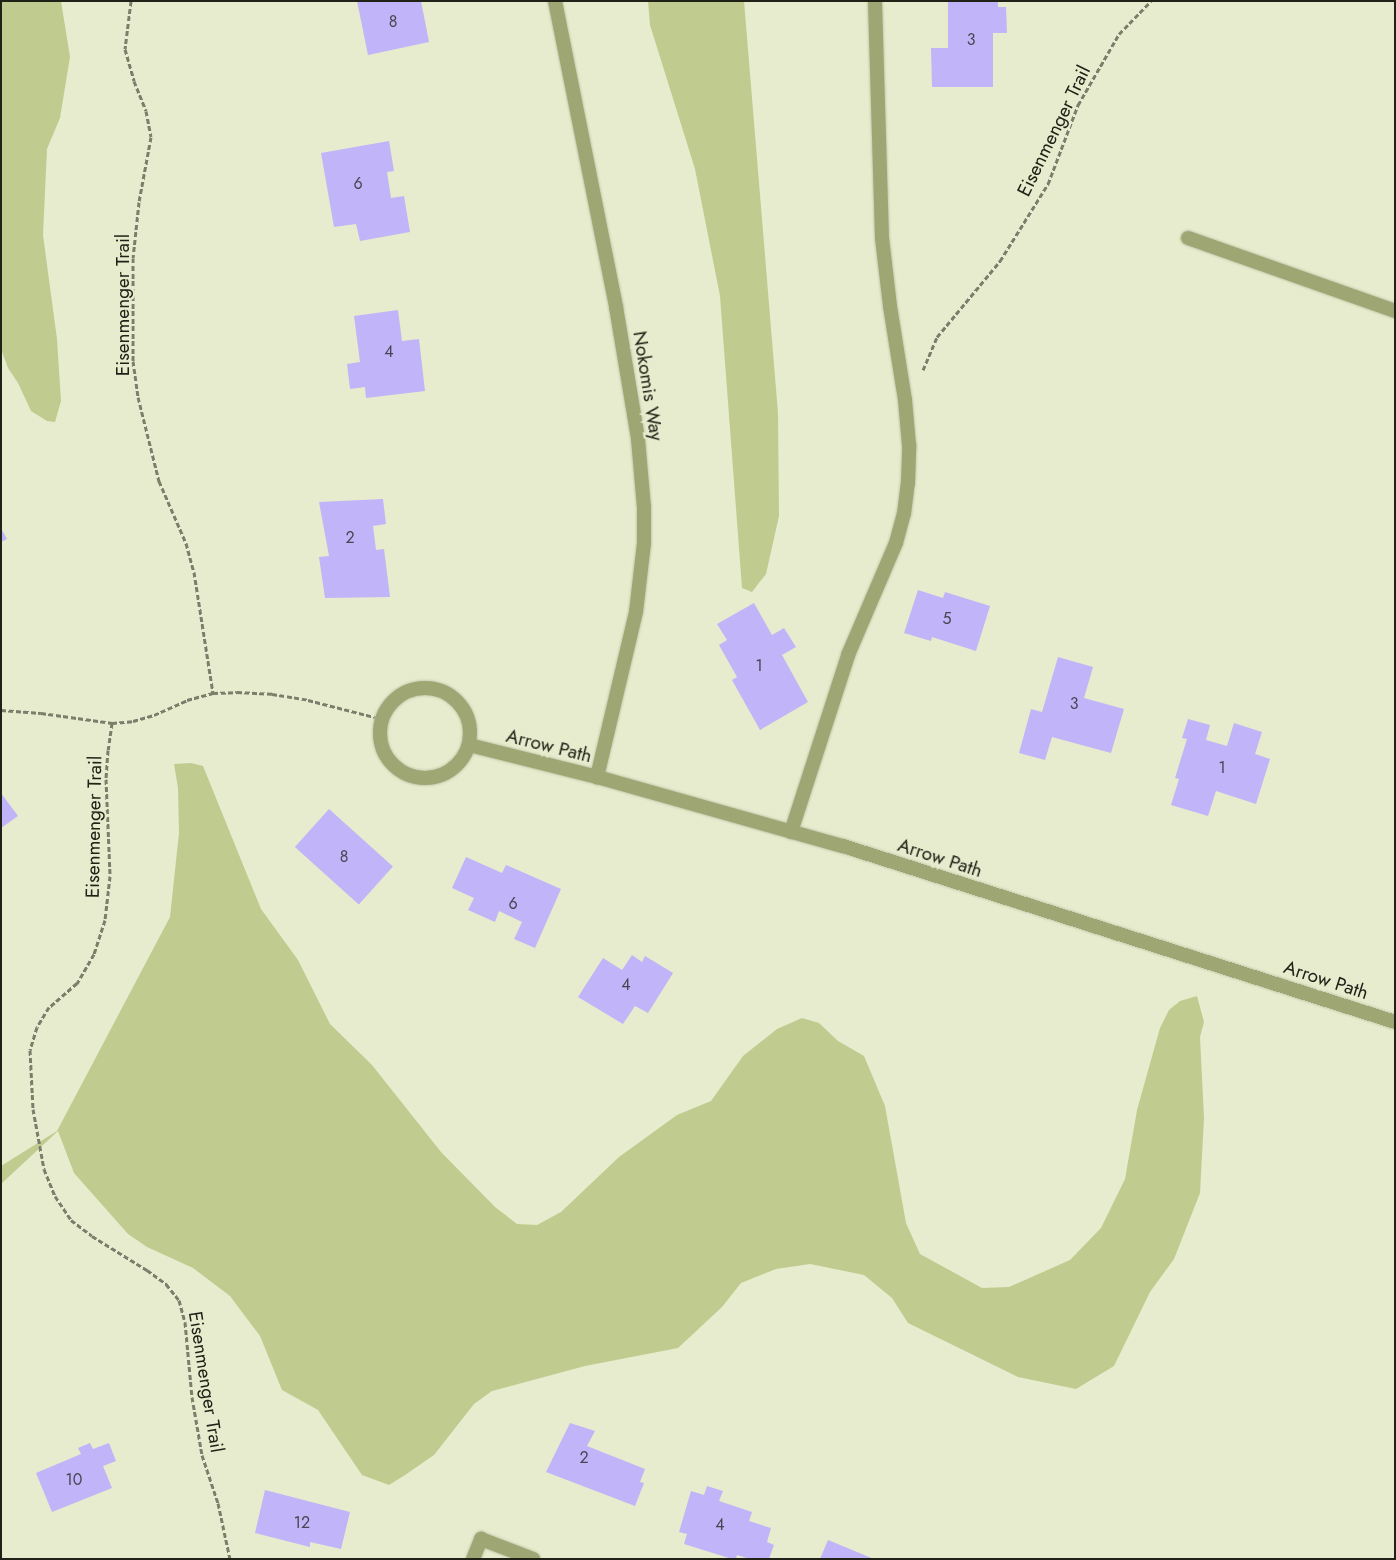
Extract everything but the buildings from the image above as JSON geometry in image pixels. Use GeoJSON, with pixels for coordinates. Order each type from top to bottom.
{"type":"FeatureCollection","features":[{"type":"Feature","properties":{"kind":"street","name":"Nokomis Way"},"geometry":{"type":"LineString","coordinates":[[555,1],[616,307],[638,440],[644,498],[644,543],[636,612],[597,778]]}},
{"type":"Feature","properties":{"kind":"street"},"geometry":{"type":"LineString","coordinates":[[791,832],[862,618],[896,543],[904,514],[908,483],[909,454],[905,400],[890,306],[882,238],[875,1]]}},
{"type":"Feature","properties":{"kind":"street"},"geometry":{"type":"LineString","coordinates":[[1188,238],[1395,311]]}},
{"type":"Feature","properties":{"kind":"street"},"geometry":{"type":"LineString","coordinates":[[421,687],[436,688],[458,701],[466,713],[470,728],[469,745],[463,757],[453,769],[430,778],[415,777],[403,772],[385,754],[380,730],[382,719],[387,708],[406,692],[421,687]]}},
{"type":"Feature","properties":{"kind":"street","name":"Arrow Path"},"geometry":{"type":"LineString","coordinates":[[469,745],[597,778],[791,832],[1395,1022]]}},
{"type":"Feature","properties":{"kind":"street"},"geometry":{"type":"LineString","coordinates":[[473,1559],[480,1539],[533,1559]]}},
{"type":"Feature","properties":{"kind":"path","name":"Eisenmenger Trail"},"geometry":{"type":"LineString","coordinates":[[131,1],[125,49],[134,82],[146,111],[151,137],[139,202],[133,258],[133,361],[138,397],[159,481],[186,543],[194,572],[213,693]]}},
{"type":"Feature","properties":{"kind":"path","name":"Eisenmenger Trail"},"geometry":{"type":"LineString","coordinates":[[905,400],[922,371],[937,337],[1000,261],[1048,184],[1078,105],[1119,34],[1150,1]]}},
{"type":"Feature","properties":{"kind":"path"},"geometry":{"type":"LineString","coordinates":[[1,710],[40,713],[112,724],[133,721],[187,700],[213,693],[237,692],[272,694],[382,719]]}},
{"type":"Feature","properties":{"kind":"path","name":"Eisenmenger Trail"},"geometry":{"type":"LineString","coordinates":[[112,724],[106,779],[110,876],[105,920],[94,954],[77,983],[49,1007],[37,1027],[30,1050],[32,1109],[44,1169],[54,1196],[71,1220],[92,1236],[166,1284],[178,1300],[185,1322],[192,1397],[202,1455],[218,1503],[230,1559]]}},
{"type":"Feature","properties":{"kind":"green space"},"geometry":{"type":"Polygon","coordinates":[[[1,1],[61,1],[70,57],[60,118],[47,149],[43,235],[57,339],[61,401],[55,422],[47,421],[31,411],[18,383],[8,368],[1,349],[1,1]]]}},
{"type":"Feature","properties":{"kind":"green space"},"geometry":{"type":"Polygon","coordinates":[[[648,1],[744,1],[778,413],[779,516],[766,574],[752,592],[742,588],[720,296],[695,169],[650,25],[648,1]]]}},
{"type":"Feature","properties":{"kind":"green space"},"geometry":{"type":"Polygon","coordinates":[[[191,763],[203,766],[261,909],[298,960],[330,1024],[372,1065],[441,1152],[495,1207],[517,1224],[537,1225],[561,1212],[619,1157],[677,1115],[711,1101],[743,1056],[777,1029],[802,1018],[819,1023],[838,1041],[864,1056],[885,1106],[906,1223],[920,1254],[982,1288],[1009,1287],[1070,1260],[1101,1228],[1125,1179],[1137,1110],[1160,1028],[1169,1010],[1180,1001],[1197,996],[1204,1022],[1200,1037],[1204,1118],[1200,1193],[1174,1259],[1150,1292],[1114,1366],[1076,1389],[1018,1377],[908,1323],[892,1298],[864,1275],[810,1264],[776,1269],[741,1283],[722,1307],[678,1348],[585,1366],[492,1391],[474,1404],[434,1455],[405,1475],[389,1485],[362,1475],[318,1410],[282,1390],[260,1336],[230,1296],[193,1268],[147,1247],[128,1234],[74,1173],[58,1131],[1,1184],[1,1166],[57,1131],[170,917],[179,833],[178,788],[174,764],[191,763]]]}}]}
